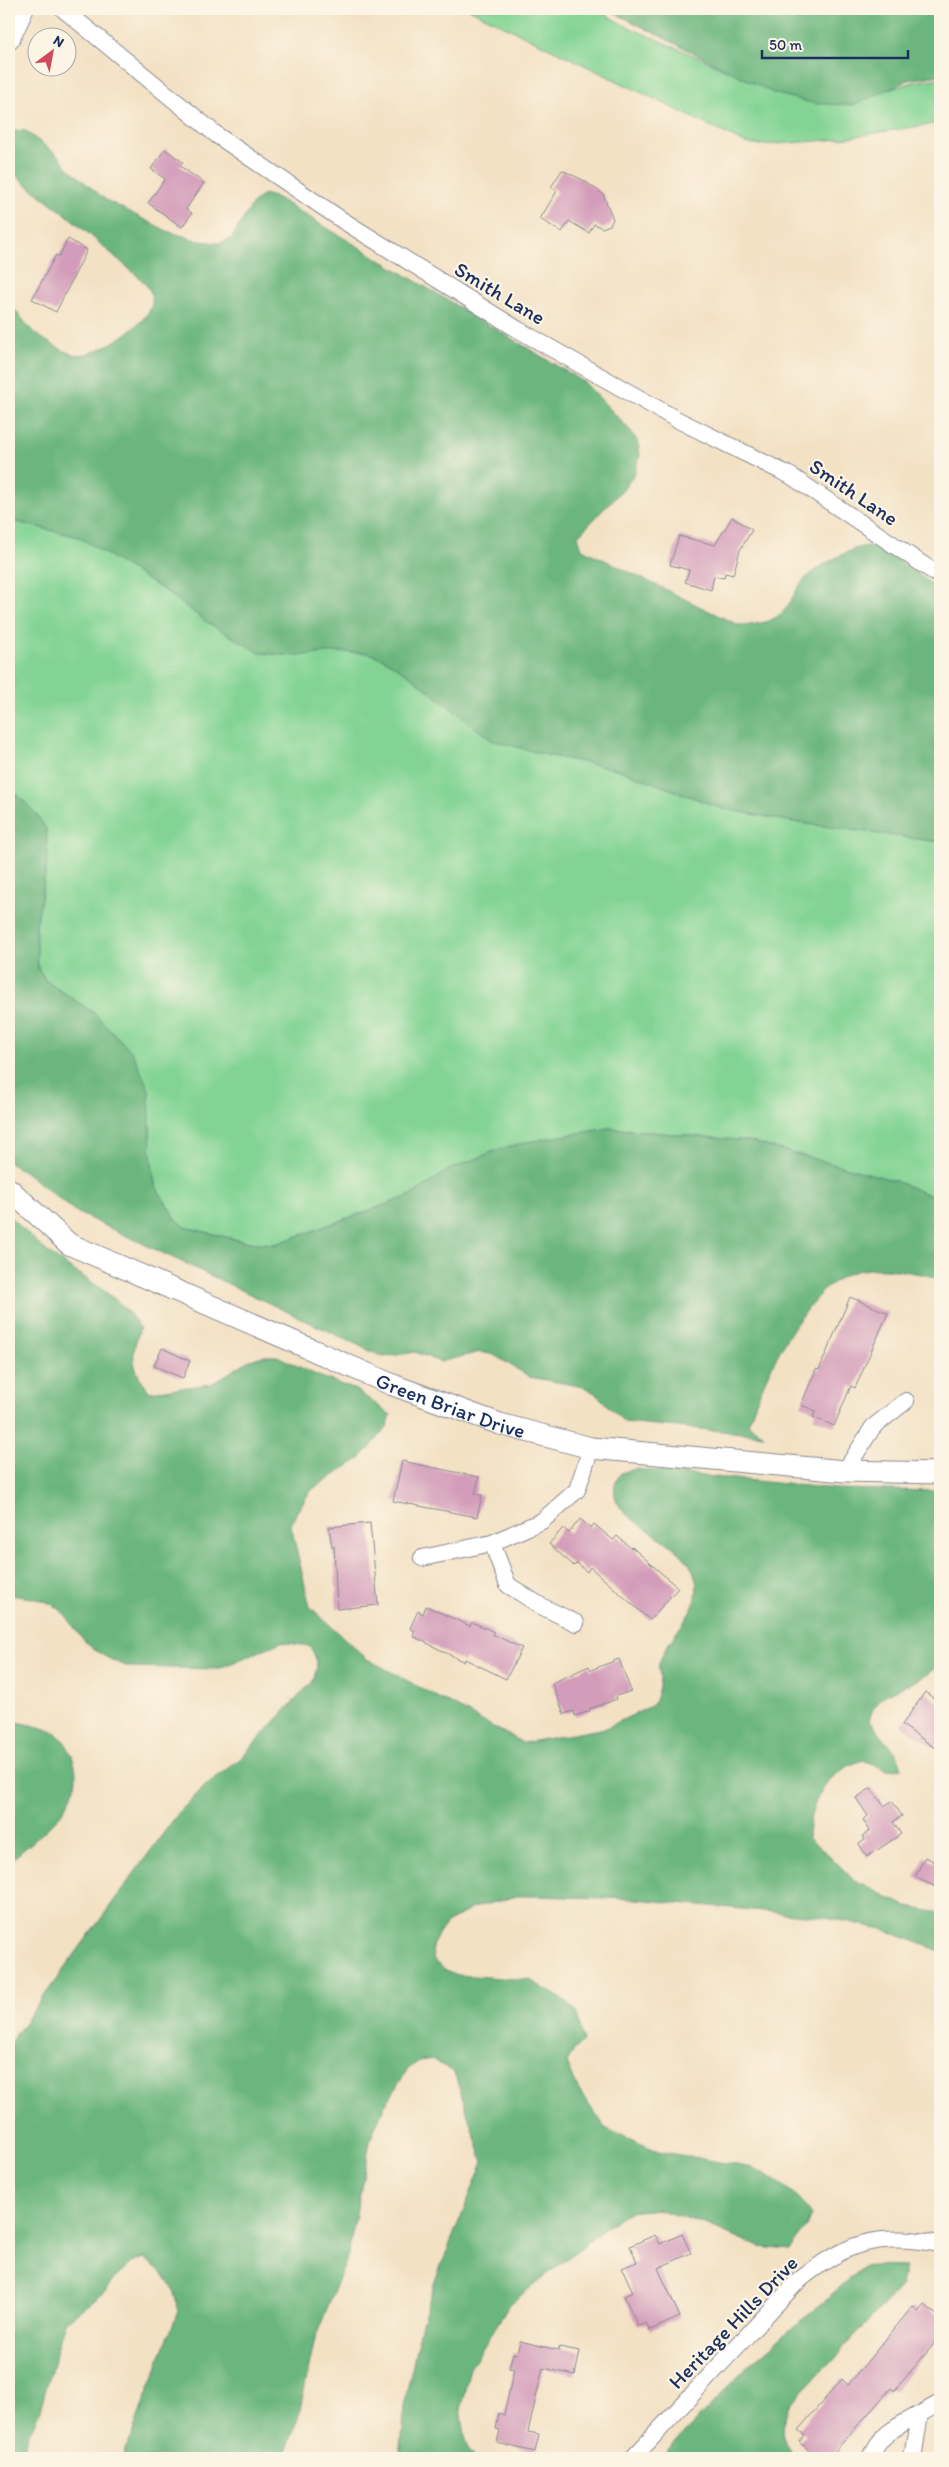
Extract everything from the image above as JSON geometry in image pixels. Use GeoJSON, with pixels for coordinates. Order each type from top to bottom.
{"type":"FeatureCollection","features":[{"type":"Feature","properties":{"kind":"street"},"geometry":{"type":"LineString","coordinates":[[9,39],[23,9]]}},
{"type":"Feature","properties":{"kind":"street","name":"Smith Lane"},"geometry":{"type":"LineString","coordinates":[[63,9],[218,136],[342,220],[517,329],[676,419],[791,476],[940,576]]}},
{"type":"Feature","properties":{"kind":"street","name":"Green Briar Drive"},"geometry":{"type":"LineString","coordinates":[[9,1189],[69,1244],[392,1385],[500,1424],[591,1448],[845,1471],[940,1473]]}},
{"type":"Feature","properties":{"kind":"street"},"geometry":{"type":"LineString","coordinates":[[845,1471],[873,1427],[906,1401]]}},
{"type":"Feature","properties":{"kind":"street"},"geometry":{"type":"LineString","coordinates":[[422,1558],[492,1543],[542,1521],[577,1490],[591,1448]]}},
{"type":"Feature","properties":{"kind":"street"},"geometry":{"type":"LineString","coordinates":[[492,1543],[508,1585],[541,1606],[576,1623]]}},
{"type":"Feature","properties":{"kind":"street","name":"Heritage Hills Drive"},"geometry":{"type":"LineString","coordinates":[[633,2458],[796,2283],[820,2262],[851,2246],[882,2239],[914,2239],[940,2244]]}},
{"type":"Feature","properties":{"kind":"street"},"geometry":{"type":"LineString","coordinates":[[871,2458],[876,2444],[889,2431],[940,2403]]}},
{"type":"Feature","properties":{"kind":"street"},"geometry":{"type":"LineString","coordinates":[[910,2458],[914,2452],[920,2414]]}},
{"type":"Feature","properties":{"kind":"green space"},"geometry":{"type":"Polygon","coordinates":[[[469,9],[596,9],[624,25],[782,94],[849,100],[914,82],[940,78],[940,123],[830,140],[759,145],[745,143],[469,9]]]}},
{"type":"Feature","properties":{"kind":"green space"},"geometry":{"type":"Polygon","coordinates":[[[607,9],[940,9],[940,75],[908,80],[854,105],[816,104],[773,93],[607,9]]]}},
{"type":"Feature","properties":{"kind":"green space"},"geometry":{"type":"Polygon","coordinates":[[[24,130],[60,157],[68,168],[106,200],[167,231],[199,241],[219,243],[231,239],[253,203],[264,194],[277,198],[584,382],[629,429],[638,442],[640,456],[634,474],[626,486],[578,536],[582,549],[738,625],[759,624],[778,616],[786,608],[801,583],[810,574],[826,563],[862,547],[869,546],[885,552],[940,590],[940,842],[793,822],[721,808],[617,769],[547,755],[491,740],[409,675],[382,658],[368,653],[340,652],[293,656],[260,653],[205,621],[170,594],[79,537],[9,520],[9,305],[31,330],[39,336],[72,354],[81,355],[104,347],[128,332],[147,315],[152,303],[149,289],[142,280],[67,215],[24,183],[9,168],[9,132],[24,130]]]}},
{"type":"Feature","properties":{"kind":"green space"},"geometry":{"type":"Polygon","coordinates":[[[9,520],[79,537],[170,594],[205,621],[340,652],[368,653],[382,658],[547,755],[617,769],[721,808],[793,822],[940,842],[940,1200],[896,1181],[748,1141],[609,1128],[532,1141],[499,1149],[447,1171],[412,1195],[276,1244],[246,1242],[185,1227],[175,1218],[155,1185],[151,1156],[94,1013],[46,981],[38,968],[36,927],[48,857],[31,808],[9,787],[9,520]]]}},
{"type":"Feature","properties":{"kind":"green space"},"geometry":{"type":"Polygon","coordinates":[[[9,787],[31,808],[46,828],[48,857],[36,927],[38,968],[46,981],[94,1013],[132,1052],[149,1089],[151,1156],[155,1185],[175,1218],[185,1227],[246,1242],[276,1244],[412,1195],[447,1171],[499,1149],[532,1141],[609,1128],[748,1141],[896,1181],[940,1200],[940,1278],[895,1270],[860,1270],[850,1273],[833,1283],[816,1298],[787,1338],[774,1361],[755,1405],[748,1424],[764,1435],[624,1422],[595,1393],[584,1387],[530,1377],[494,1355],[480,1352],[440,1362],[415,1352],[383,1357],[76,1212],[24,1171],[9,1163],[9,787]]]}},
{"type":"Feature","properties":{"kind":"green space"},"geometry":{"type":"Polygon","coordinates":[[[9,1216],[47,1251],[124,1307],[140,1328],[135,1346],[134,1361],[143,1383],[150,1392],[211,1384],[248,1361],[262,1356],[277,1356],[316,1375],[356,1390],[391,1415],[387,1427],[369,1449],[359,1459],[311,1490],[296,1513],[291,1526],[310,1607],[367,1659],[523,1743],[606,1728],[653,1705],[659,1686],[660,1661],[671,1640],[691,1610],[695,1600],[697,1588],[695,1576],[688,1562],[662,1539],[634,1521],[623,1511],[616,1499],[615,1484],[621,1473],[635,1469],[836,1489],[940,1491],[940,1664],[921,1678],[881,1698],[872,1711],[869,1721],[897,1754],[902,1768],[887,1770],[863,1760],[839,1772],[830,1780],[816,1800],[809,1825],[808,1838],[830,1856],[853,1879],[907,1907],[940,1913],[940,1951],[882,1929],[826,1917],[636,1899],[533,1896],[517,1896],[473,1908],[448,1922],[432,1946],[433,1959],[445,1970],[458,1975],[530,1980],[567,2002],[576,2012],[584,2041],[574,2050],[567,2063],[578,2089],[605,2128],[658,2151],[753,2168],[786,2187],[800,2200],[811,2215],[806,2227],[789,2250],[759,2247],[708,2225],[657,2209],[630,2212],[618,2218],[510,2304],[470,2368],[461,2407],[469,2450],[476,2458],[400,2458],[406,2395],[422,2323],[436,2278],[483,2162],[454,2072],[432,2059],[419,2061],[407,2070],[383,2109],[371,2137],[348,2255],[315,2339],[299,2414],[284,2458],[123,2458],[178,2311],[168,2280],[144,2258],[132,2263],[112,2281],[104,2292],[65,2322],[39,2413],[18,2458],[9,2458],[9,2044],[179,1812],[208,1783],[240,1759],[311,1683],[317,1664],[309,1646],[281,1642],[218,1669],[129,1667],[110,1659],[92,1648],[65,1615],[53,1605],[34,1598],[9,1595],[9,1216]]]}},
{"type":"Feature","properties":{"kind":"green space"},"geometry":{"type":"Polygon","coordinates":[[[9,1720],[43,1728],[57,1734],[70,1751],[76,1775],[74,1790],[58,1818],[9,1862],[9,1720]]]}},
{"type":"Feature","properties":{"kind":"green space"},"geometry":{"type":"Polygon","coordinates":[[[866,2265],[905,2266],[901,2286],[790,2405],[782,2432],[786,2444],[795,2458],[661,2458],[749,2365],[866,2265]]]}},
{"type":"Feature","properties":{"kind":"building"},"geometry":{"type":"Polygon","coordinates":[[[165,149],[183,162],[180,166],[204,183],[186,209],[192,213],[182,227],[148,203],[165,179],[151,169],[165,149]]]}},
{"type":"Feature","properties":{"kind":"building"},"geometry":{"type":"Polygon","coordinates":[[[562,170],[583,180],[603,194],[613,219],[610,225],[602,228],[594,224],[589,233],[569,221],[562,232],[540,219],[557,191],[551,187],[562,170]]]}},
{"type":"Feature","properties":{"kind":"building"},"geometry":{"type":"Polygon","coordinates":[[[68,239],[87,250],[56,312],[32,299],[56,255],[59,256],[68,239]]]}},
{"type":"Feature","properties":{"kind":"building"},"geometry":{"type":"Polygon","coordinates":[[[732,517],[752,530],[740,550],[733,575],[725,573],[724,578],[714,576],[711,590],[685,582],[689,570],[670,565],[679,536],[715,545],[732,517]]]}},
{"type":"Feature","properties":{"kind":"building"},"geometry":{"type":"Polygon","coordinates":[[[850,1297],[888,1313],[855,1388],[851,1386],[834,1426],[813,1417],[816,1411],[801,1405],[816,1369],[819,1370],[850,1297]]]}},
{"type":"Feature","properties":{"kind":"building"},"geometry":{"type":"Polygon","coordinates":[[[162,1348],[190,1361],[183,1378],[154,1366],[162,1348]]]}},
{"type":"Feature","properties":{"kind":"building"},"geometry":{"type":"Polygon","coordinates":[[[402,1461],[479,1477],[475,1494],[482,1495],[477,1517],[393,1501],[402,1461]]]}},
{"type":"Feature","properties":{"kind":"building"},"geometry":{"type":"Polygon","coordinates":[[[580,1519],[591,1528],[594,1524],[613,1540],[617,1536],[678,1588],[650,1620],[590,1567],[587,1572],[577,1563],[574,1566],[549,1544],[563,1528],[569,1533],[580,1519]]]}},
{"type":"Feature","properties":{"kind":"building"},"geometry":{"type":"Polygon","coordinates":[[[370,1523],[378,1605],[337,1609],[334,1546],[332,1547],[329,1527],[370,1523]]]}},
{"type":"Feature","properties":{"kind":"building"},"geometry":{"type":"Polygon","coordinates":[[[426,1606],[470,1626],[472,1622],[522,1648],[506,1679],[465,1659],[464,1662],[413,1636],[415,1631],[410,1628],[418,1611],[423,1614],[426,1606]]]}},
{"type":"Feature","properties":{"kind":"building"},"geometry":{"type":"Polygon","coordinates":[[[619,1659],[631,1691],[616,1696],[617,1699],[589,1709],[590,1711],[575,1716],[574,1711],[564,1714],[552,1683],[589,1666],[591,1670],[619,1659]]]}},
{"type":"Feature","properties":{"kind":"building"},"geometry":{"type":"Polygon","coordinates":[[[925,1692],[940,1703],[940,1740],[935,1748],[902,1725],[925,1692]]]}},
{"type":"Feature","properties":{"kind":"building"},"geometry":{"type":"Polygon","coordinates":[[[871,1788],[884,1806],[892,1801],[902,1816],[893,1822],[901,1834],[867,1857],[859,1844],[865,1840],[862,1836],[870,1831],[863,1820],[868,1816],[856,1798],[871,1788]]]}},
{"type":"Feature","properties":{"kind":"building"},"geometry":{"type":"Polygon","coordinates":[[[925,1857],[940,1864],[940,1889],[915,1877],[925,1857]]]}},
{"type":"Feature","properties":{"kind":"building"},"geometry":{"type":"Polygon","coordinates":[[[682,2234],[691,2253],[658,2268],[680,2317],[650,2330],[646,2323],[638,2326],[624,2296],[633,2292],[622,2268],[637,2262],[630,2246],[655,2235],[660,2244],[682,2234]]]}},
{"type":"Feature","properties":{"kind":"building"},"geometry":{"type":"Polygon","coordinates":[[[924,2304],[940,2318],[940,2337],[894,2391],[891,2388],[829,2458],[818,2458],[799,2442],[805,2435],[798,2430],[842,2379],[848,2385],[913,2306],[918,2311],[924,2304]]]}},
{"type":"Feature","properties":{"kind":"building"},"geometry":{"type":"Polygon","coordinates":[[[520,2341],[558,2350],[559,2347],[580,2351],[575,2375],[543,2368],[528,2432],[539,2434],[535,2452],[497,2443],[500,2430],[496,2429],[499,2413],[504,2415],[514,2369],[509,2368],[513,2353],[517,2354],[520,2341]]]}}]}
